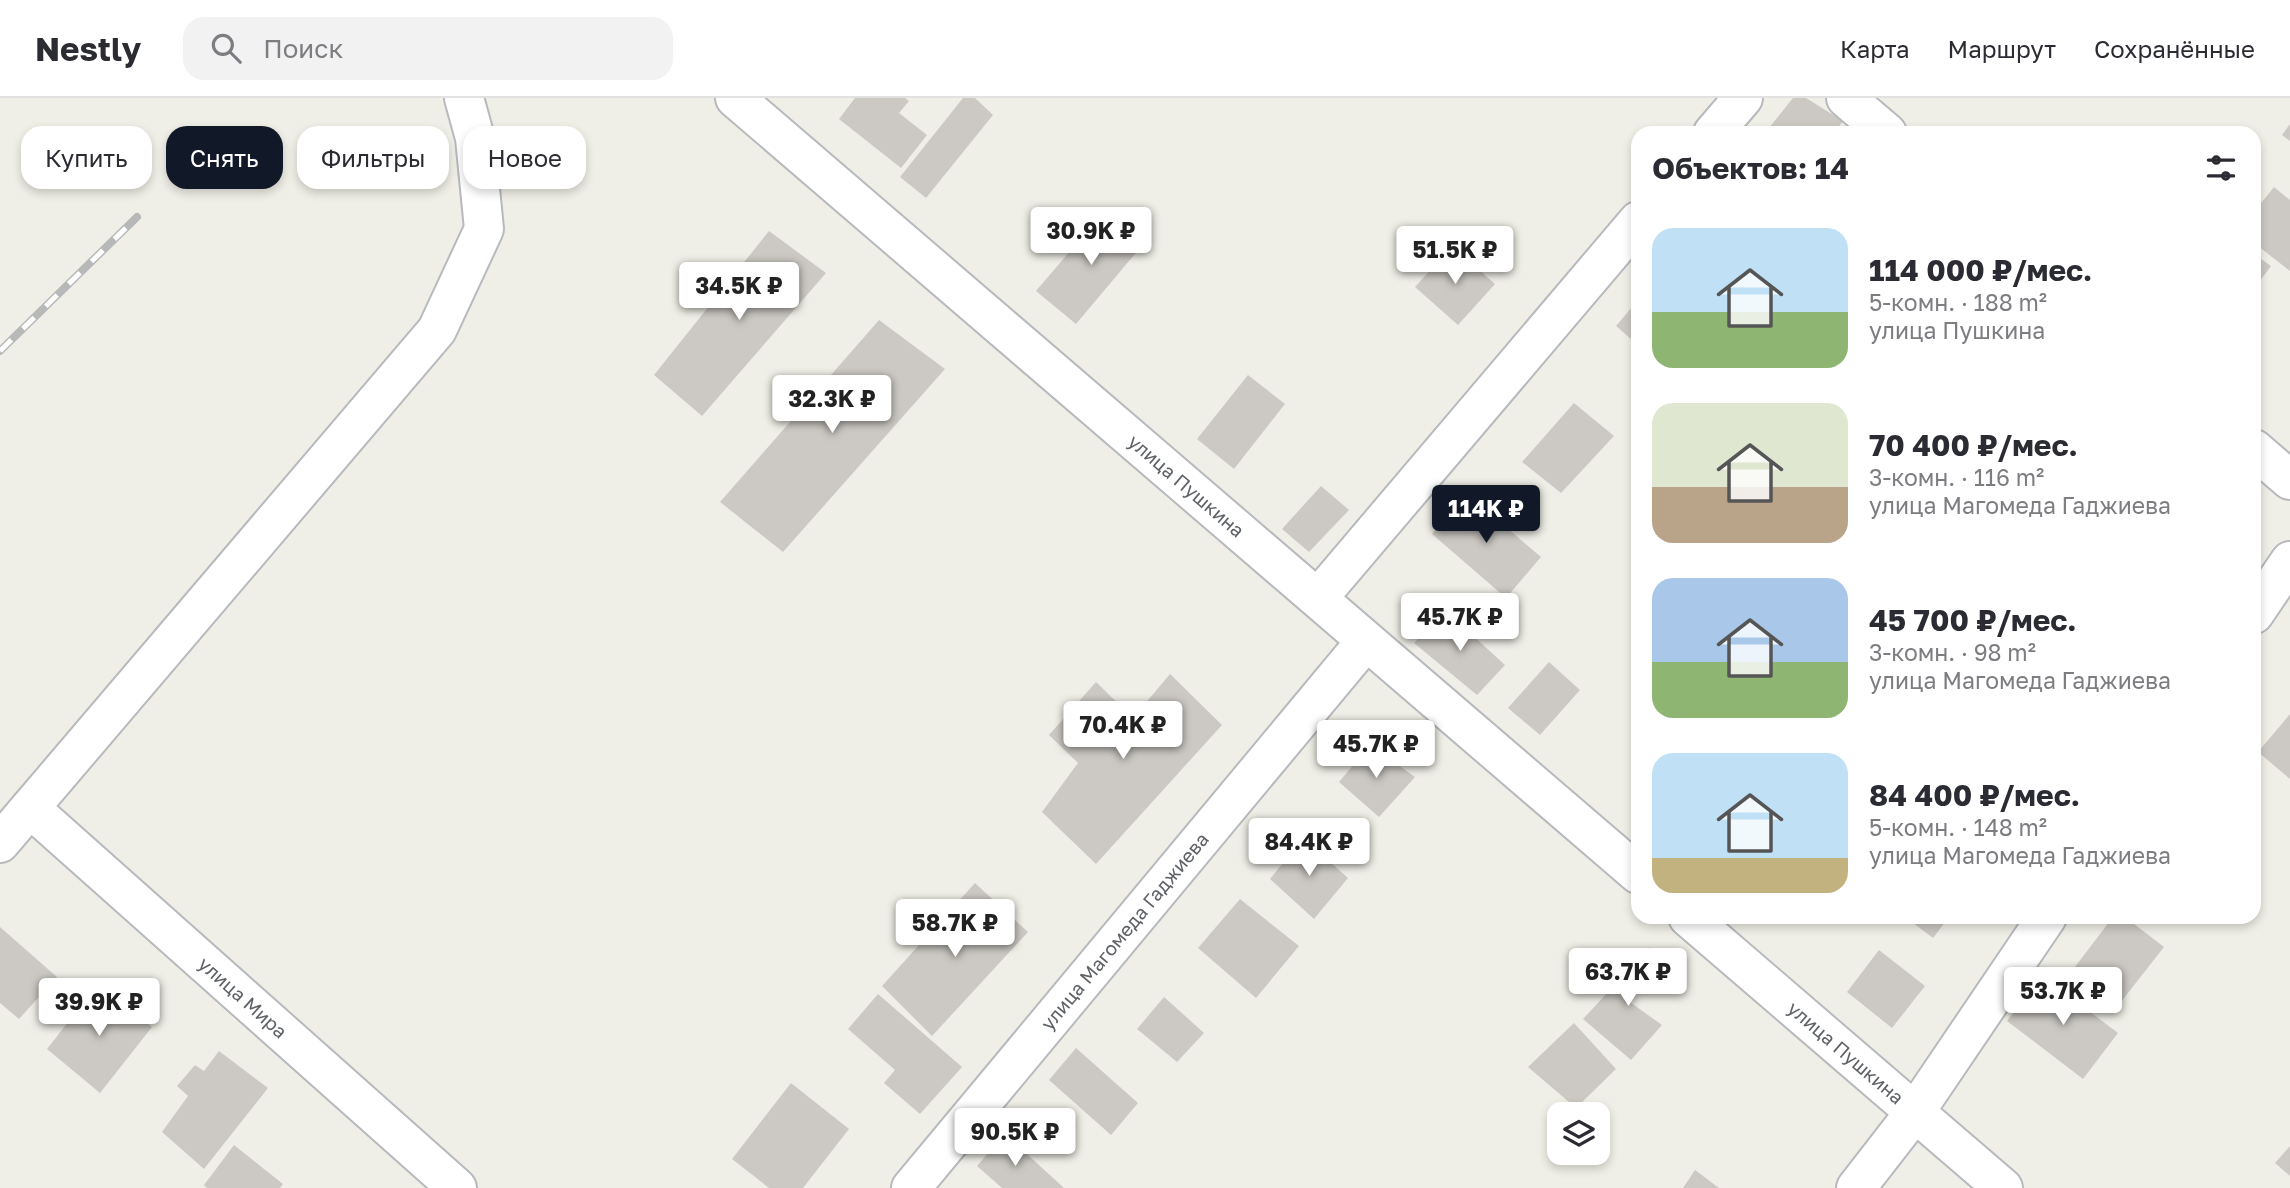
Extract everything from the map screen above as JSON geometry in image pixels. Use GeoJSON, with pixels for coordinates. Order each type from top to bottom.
{"type":"FeatureCollection","features":[{"type":"Feature","properties":{"kind":"street"},"geometry":{"type":"LineString","coordinates":[[0,843],[437,330],[484,229],[475,138],[464,98]]}},
{"type":"Feature","properties":{"kind":"street","name":"улица Пушкина"},"geometry":{"type":"LineString","coordinates":[[735,98],[1631,868]]}},
{"type":"Feature","properties":{"kind":"street"},"geometry":{"type":"LineString","coordinates":[[1719,126],[1743,98]]}},
{"type":"Feature","properties":{"kind":"street"},"geometry":{"type":"LineString","coordinates":[[1846,98],[1878,126]]}},
{"type":"Feature","properties":{"kind":"street"},"geometry":{"type":"LineString","coordinates":[[1318,598],[1631,229]]}},
{"type":"Feature","properties":{"kind":"street"},"geometry":{"type":"LineString","coordinates":[[2261,455],[2290,480]]}},
{"type":"Feature","properties":{"kind":"street"},"geometry":{"type":"LineString","coordinates":[[2261,604],[2290,562]]}},
{"type":"Feature","properties":{"kind":"street","name":"улица Магомеда Гаджиева"},"geometry":{"type":"LineString","coordinates":[[911,1188],[1366,641]]}},
{"type":"Feature","properties":{"kind":"street","name":"улица Мира"},"geometry":{"type":"LineString","coordinates":[[30,808],[457,1188]]}},
{"type":"Feature","properties":{"kind":"street","name":"улица Пушкина"},"geometry":{"type":"LineString","coordinates":[[1696,924],[2003,1188]]}},
{"type":"Feature","properties":{"kind":"street"},"geometry":{"type":"LineString","coordinates":[[1856,1188],[1915,1112],[2043,924]]}},
{"type":"Feature","properties":{"kind":"building"},"geometry":{"type":"Polygon","coordinates":[[[855,98],[905,98],[909,101],[899,113],[927,135],[901,168],[839,119],[855,98]]]}},
{"type":"Feature","properties":{"kind":"building"},"geometry":{"type":"Polygon","coordinates":[[[963,98],[975,98],[993,115],[926,198],[900,177],[963,98]]]}},
{"type":"Feature","properties":{"kind":"building"},"geometry":{"type":"Polygon","coordinates":[[[1793,98],[1806,98],[1843,121],[1839,126],[1771,126],[1793,98]]]}},
{"type":"Feature","properties":{"kind":"building"},"geometry":{"type":"Polygon","coordinates":[[[2290,124],[2290,141],[2282,135],[2290,124]]]}},
{"type":"Feature","properties":{"kind":"building"},"geometry":{"type":"Polygon","coordinates":[[[2274,187],[2290,200],[2290,271],[2261,248],[2261,203],[2274,187]]]}},
{"type":"Feature","properties":{"kind":"building"},"geometry":{"type":"Polygon","coordinates":[[[1106,209],[1145,242],[1076,324],[1036,291],[1106,209]]]}},
{"type":"Feature","properties":{"kind":"building"},"geometry":{"type":"Polygon","coordinates":[[[769,231],[826,273],[702,416],[654,375],[769,231]]]}},
{"type":"Feature","properties":{"kind":"building"},"geometry":{"type":"Polygon","coordinates":[[[1452,246],[1495,284],[1458,325],[1415,287],[1452,246]]]}},
{"type":"Feature","properties":{"kind":"building"},"geometry":{"type":"Polygon","coordinates":[[[2261,259],[2271,266],[2261,280],[2261,259]]]}},
{"type":"Feature","properties":{"kind":"building"},"geometry":{"type":"Polygon","coordinates":[[[1631,308],[1631,339],[1616,326],[1631,308]]]}},
{"type":"Feature","properties":{"kind":"building"},"geometry":{"type":"Polygon","coordinates":[[[879,320],[945,369],[783,552],[720,502],[879,320]]]}},
{"type":"Feature","properties":{"kind":"building"},"geometry":{"type":"Polygon","coordinates":[[[1248,375],[1285,404],[1234,469],[1197,439],[1248,375]]]}},
{"type":"Feature","properties":{"kind":"building"},"geometry":{"type":"Polygon","coordinates":[[[1574,403],[1614,436],[1561,493],[1522,462],[1574,403]]]}},
{"type":"Feature","properties":{"kind":"building"},"geometry":{"type":"Polygon","coordinates":[[[1321,486],[1349,510],[1309,552],[1282,529],[1321,486]]]}},
{"type":"Feature","properties":{"kind":"building"},"geometry":{"type":"Polygon","coordinates":[[[1465,492],[1541,557],[1506,598],[1432,534],[1465,492]]]}},
{"type":"Feature","properties":{"kind":"building"},"geometry":{"type":"Polygon","coordinates":[[[1446,611],[1505,665],[1477,695],[1414,643],[1446,611]]]}},
{"type":"Feature","properties":{"kind":"building"},"geometry":{"type":"Polygon","coordinates":[[[1549,662],[1580,690],[1540,735],[1508,708],[1549,662]]]}},
{"type":"Feature","properties":{"kind":"building"},"geometry":{"type":"Polygon","coordinates":[[[1170,674],[1222,725],[1096,864],[1042,812],[1078,763],[1049,735],[1096,682],[1133,718],[1170,674]]]}},
{"type":"Feature","properties":{"kind":"building"},"geometry":{"type":"Polygon","coordinates":[[[2290,714],[2290,779],[2261,755],[2261,748],[2290,714]]]}},
{"type":"Feature","properties":{"kind":"building"},"geometry":{"type":"Polygon","coordinates":[[[1370,745],[1415,777],[1379,817],[1339,782],[1370,745]]]}},
{"type":"Feature","properties":{"kind":"building"},"geometry":{"type":"Polygon","coordinates":[[[1303,838],[1348,878],[1314,919],[1270,879],[1303,838]]]}},
{"type":"Feature","properties":{"kind":"building"},"geometry":{"type":"Polygon","coordinates":[[[975,883],[1028,932],[932,1036],[882,986],[975,883]]]}},
{"type":"Feature","properties":{"kind":"building"},"geometry":{"type":"Polygon","coordinates":[[[1240,899],[1299,946],[1256,998],[1198,948],[1240,899]]]}},
{"type":"Feature","properties":{"kind":"building"},"geometry":{"type":"Polygon","coordinates":[[[1914,924],[1944,924],[1933,938],[1914,924]]]}},
{"type":"Feature","properties":{"kind":"building"},"geometry":{"type":"Polygon","coordinates":[[[2108,924],[2134,924],[2164,947],[2113,1012],[2068,976],[2108,924]]]}},
{"type":"Feature","properties":{"kind":"building"},"geometry":{"type":"Polygon","coordinates":[[[0,927],[57,977],[19,1019],[0,1003],[0,927]]]}},
{"type":"Feature","properties":{"kind":"building"},"geometry":{"type":"Polygon","coordinates":[[[1650,947],[1655,957],[1674,962],[1627,1000],[1662,1025],[1631,1060],[1583,1019],[1650,947]]]}},
{"type":"Feature","properties":{"kind":"building"},"geometry":{"type":"Polygon","coordinates":[[[1879,950],[1925,986],[1892,1028],[1847,992],[1879,950]]]}},
{"type":"Feature","properties":{"kind":"building"},"geometry":{"type":"Polygon","coordinates":[[[2042,976],[2118,1033],[2083,1079],[2007,1021],[2042,976]]]}},
{"type":"Feature","properties":{"kind":"building"},"geometry":{"type":"Polygon","coordinates":[[[98,984],[152,1027],[100,1093],[47,1049],[98,984]]]}},
{"type":"Feature","properties":{"kind":"building"},"geometry":{"type":"Polygon","coordinates":[[[878,994],[962,1067],[920,1114],[884,1083],[895,1070],[848,1029],[878,994]]]}},
{"type":"Feature","properties":{"kind":"building"},"geometry":{"type":"Polygon","coordinates":[[[1164,997],[1204,1033],[1177,1062],[1137,1029],[1164,997]]]}},
{"type":"Feature","properties":{"kind":"building"},"geometry":{"type":"Polygon","coordinates":[[[1574,1023],[1616,1069],[1582,1102],[1569,1102],[1528,1067],[1574,1023]]]}},
{"type":"Feature","properties":{"kind":"building"},"geometry":{"type":"Polygon","coordinates":[[[1076,1048],[1138,1103],[1111,1135],[1049,1080],[1076,1048]]]}},
{"type":"Feature","properties":{"kind":"building"},"geometry":{"type":"Polygon","coordinates":[[[219,1051],[268,1088],[204,1169],[162,1132],[188,1096],[177,1086],[195,1065],[204,1071],[219,1051]]]}},
{"type":"Feature","properties":{"kind":"building"},"geometry":{"type":"Polygon","coordinates":[[[791,1083],[849,1129],[803,1188],[769,1188],[732,1159],[791,1083]]]}},
{"type":"Feature","properties":{"kind":"building"},"geometry":{"type":"Polygon","coordinates":[[[1005,1134],[1064,1188],[1002,1188],[977,1166],[1005,1134]]]}},
{"type":"Feature","properties":{"kind":"building"},"geometry":{"type":"Polygon","coordinates":[[[234,1145],[283,1184],[280,1188],[207,1188],[204,1185],[234,1145]]]}},
{"type":"Feature","properties":{"kind":"building"},"geometry":{"type":"Polygon","coordinates":[[[2290,1146],[2290,1176],[2275,1163],[2290,1146]]]}},
{"type":"Feature","properties":{"kind":"building"},"geometry":{"type":"Polygon","coordinates":[[[1695,1170],[1719,1188],[1683,1188],[1695,1170]]]}},
{"type":"Feature","properties":{"kind":"railway"},"geometry":{"type":"LineString","coordinates":[[0,351],[137,217]]}}]}
